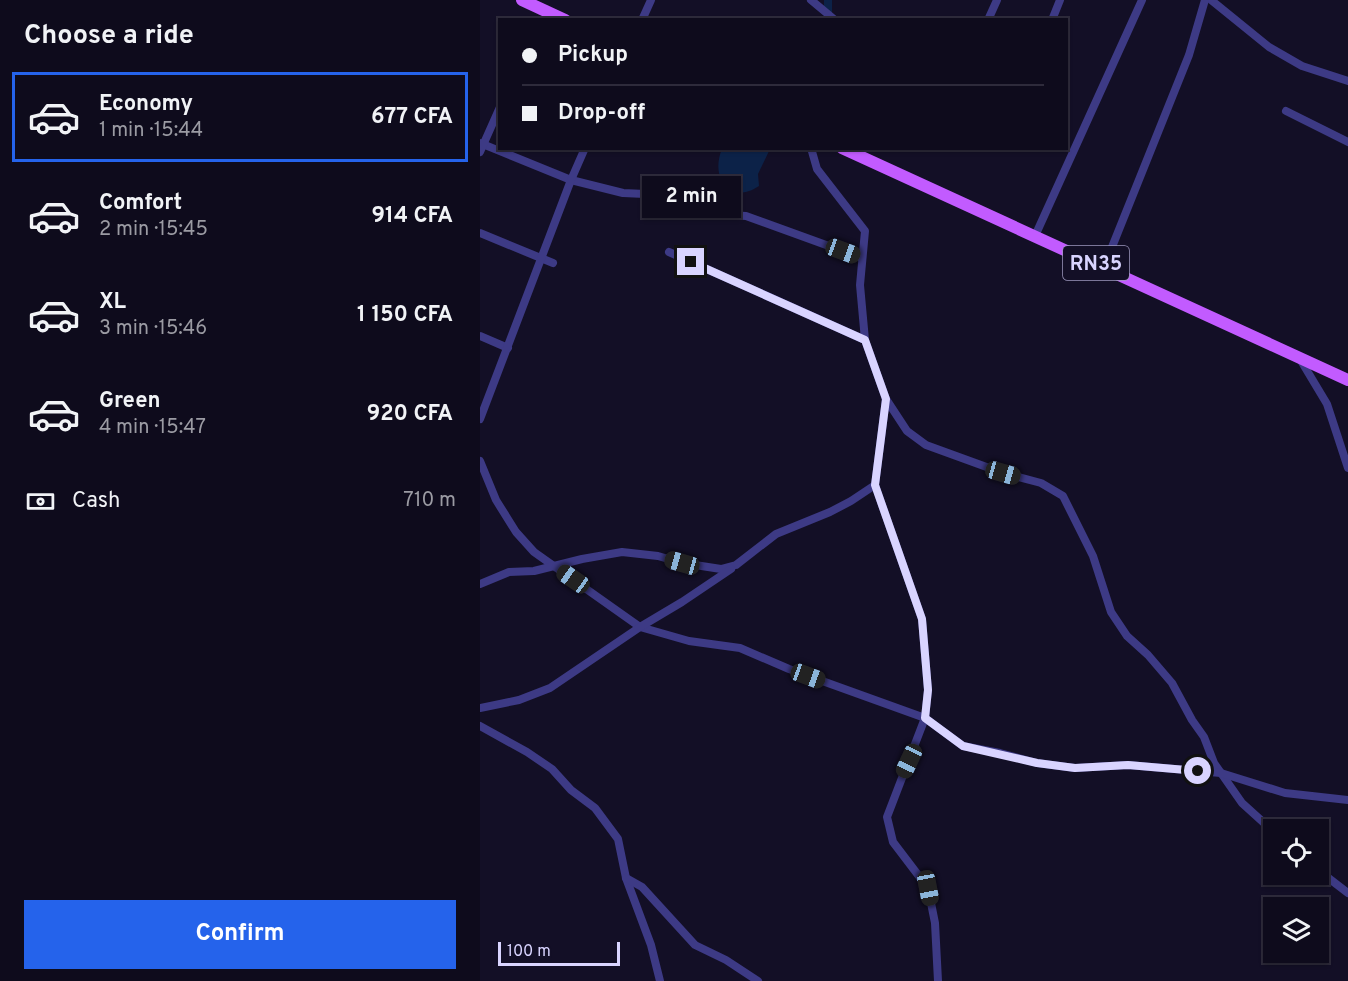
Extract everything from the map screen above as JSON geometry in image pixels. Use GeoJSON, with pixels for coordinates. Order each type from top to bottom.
{"type":"FeatureCollection","features":[{"type":"Feature","properties":{"kind":"main road"},"geometry":{"type":"LineString","coordinates":[[522,0],[540,14],[557,18]]}},
{"type":"Feature","properties":{"kind":"main road","name":"RN35"},"geometry":{"type":"LineString","coordinates":[[846,150],[1348,380]]}},
{"type":"Feature","properties":{"kind":"street"},"geometry":{"type":"LineString","coordinates":[[643,18],[651,0]]}},
{"type":"Feature","properties":{"kind":"street"},"geometry":{"type":"LineString","coordinates":[[811,0],[833,18]]}},
{"type":"Feature","properties":{"kind":"street"},"geometry":{"type":"LineString","coordinates":[[989,18],[997,0]]}},
{"type":"Feature","properties":{"kind":"street"},"geometry":{"type":"LineString","coordinates":[[1053,18],[1060,0]]}},
{"type":"Feature","properties":{"kind":"street"},"geometry":{"type":"LineString","coordinates":[[1035,236],[1069,151],[1142,0]]}},
{"type":"Feature","properties":{"kind":"street"},"geometry":{"type":"LineString","coordinates":[[1104,267],[1189,55],[1205,0]]}},
{"type":"Feature","properties":{"kind":"street"},"geometry":{"type":"LineString","coordinates":[[1211,0],[1269,47],[1302,66],[1348,81]]}},
{"type":"Feature","properties":{"kind":"street"},"geometry":{"type":"LineString","coordinates":[[498,111],[481,147],[571,180],[623,193],[667,195],[714,214],[746,216],[862,258]]}},
{"type":"Feature","properties":{"kind":"street"},"geometry":{"type":"LineString","coordinates":[[1286,111],[1348,142]]}},
{"type":"Feature","properties":{"kind":"street"},"geometry":{"type":"LineString","coordinates":[[480,419],[584,150]]}},
{"type":"Feature","properties":{"kind":"street"},"geometry":{"type":"LineString","coordinates":[[812,150],[817,169],[865,231],[860,285],[865,340],[886,399],[907,431],[926,445],[1003,473],[1041,483],[1063,496],[1093,556],[1111,612],[1127,636],[1148,655],[1172,683],[1204,737],[1214,763],[1242,803],[1263,822]]}},
{"type":"Feature","properties":{"kind":"street"},"geometry":{"type":"LineString","coordinates":[[480,233],[553,263]]}},
{"type":"Feature","properties":{"kind":"street"},"geometry":{"type":"LineString","coordinates":[[669,252],[865,340]]}},
{"type":"Feature","properties":{"kind":"street"},"geometry":{"type":"LineString","coordinates":[[480,336],[508,348]]}},
{"type":"Feature","properties":{"kind":"street"},"geometry":{"type":"LineString","coordinates":[[1299,358],[1327,404],[1348,468]]}},
{"type":"Feature","properties":{"kind":"street"},"geometry":{"type":"LineString","coordinates":[[886,399],[875,485],[922,619],[928,690],[925,718],[887,817],[893,842],[928,888],[935,923],[938,981]]}},
{"type":"Feature","properties":{"kind":"street"},"geometry":{"type":"LineString","coordinates":[[480,460],[496,500],[516,532],[534,552],[640,627],[689,641],[740,648],[789,669],[925,718],[963,746],[1037,763],[1075,768],[1128,765],[1221,773],[1285,793],[1348,800]]}},
{"type":"Feature","properties":{"kind":"street"},"geometry":{"type":"LineString","coordinates":[[480,708],[519,700],[550,688],[640,627],[682,602],[776,534],[830,512],[875,485]]}},
{"type":"Feature","properties":{"kind":"street"},"geometry":{"type":"LineString","coordinates":[[480,584],[509,572],[534,571],[622,552],[658,556],[682,563],[720,569],[736,565]]}},
{"type":"Feature","properties":{"kind":"street"},"geometry":{"type":"LineString","coordinates":[[480,726],[552,769],[572,790],[595,808],[618,839],[626,878],[651,945],[660,981]]}},
{"type":"Feature","properties":{"kind":"street"},"geometry":{"type":"LineString","coordinates":[[626,878],[642,887],[695,945],[726,960],[758,981]]}},
{"type":"Feature","properties":{"kind":"street"},"geometry":{"type":"LineString","coordinates":[[1329,878],[1348,888]]}},
{"type":"Feature","properties":{"kind":"street"},"geometry":{"type":"LineString","coordinates":[[1329,879],[1348,893]]}},
{"type":"Feature","properties":{"kind":"water"},"geometry":{"type":"Polygon","coordinates":[[[722,150],[770,150],[758,174],[759,186],[739,193],[725,186],[718,169],[722,150]]]}},
{"type":"Feature","properties":{"kind":"waterway"},"geometry":{"type":"LineString","coordinates":[[828,0],[828,18]]}},
{"type":"Feature","properties":{"kind":"route"},"geometry":{"type":"LineString","coordinates":[[691,262],[865,340],[886,399],[875,485],[922,619],[928,690],[925,718],[963,746],[1037,763],[1075,768],[1128,765],[1198,771]]}}]}
